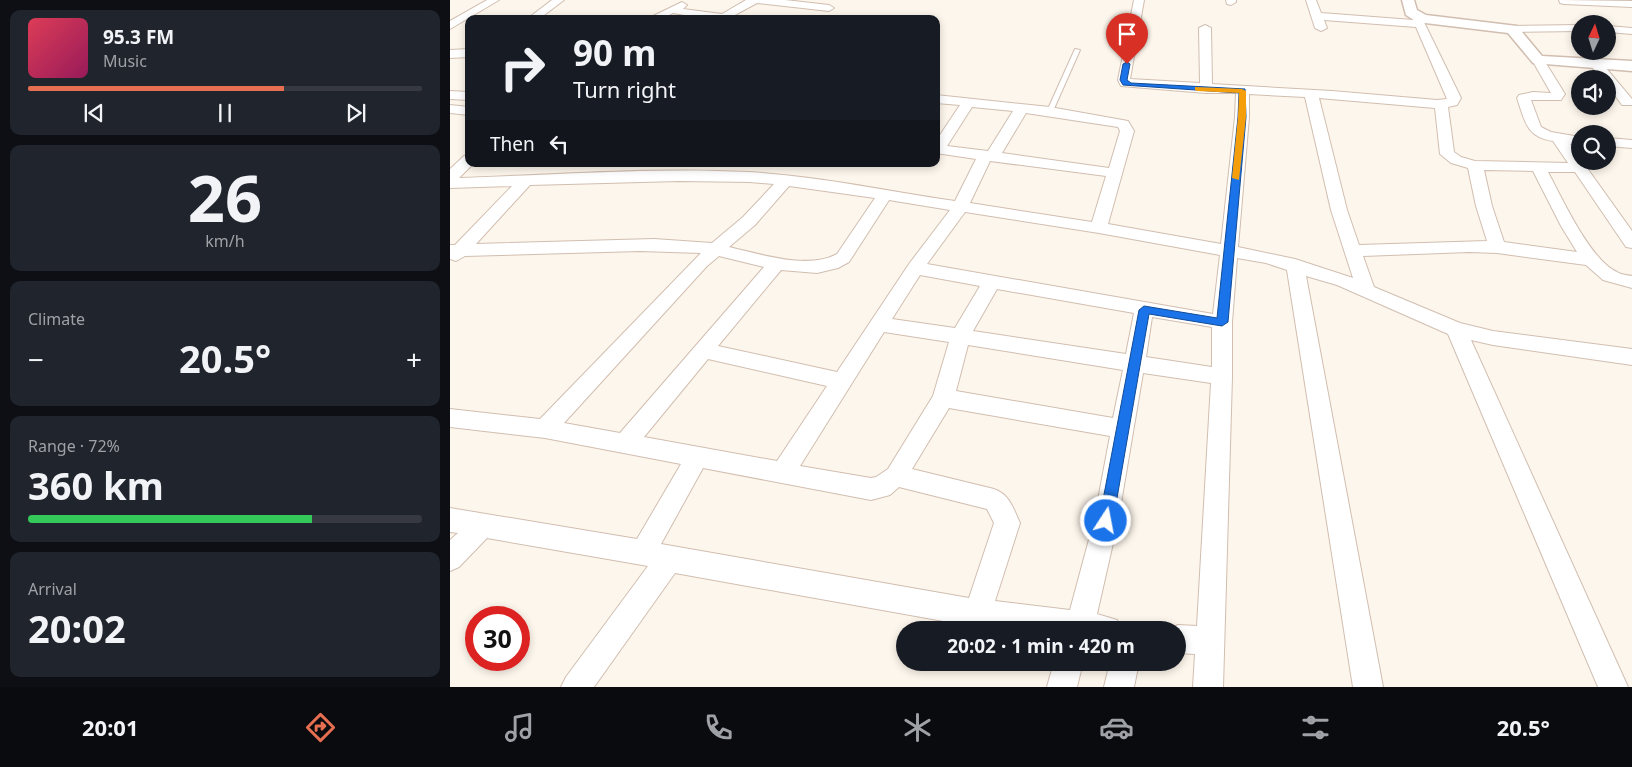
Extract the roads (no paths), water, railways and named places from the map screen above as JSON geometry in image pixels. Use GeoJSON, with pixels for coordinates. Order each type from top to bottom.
{"type":"FeatureCollection","features":[{"type":"Feature","properties":{"kind":"street"},"geometry":{"type":"LineString","coordinates":[[468,15],[494,0]]}},
{"type":"Feature","properties":{"kind":"street"},"geometry":{"type":"LineString","coordinates":[[538,15],[559,0]]}},
{"type":"Feature","properties":{"kind":"street"},"geometry":{"type":"LineString","coordinates":[[660,15],[692,0]]}},
{"type":"Feature","properties":{"kind":"street"},"geometry":{"type":"LineString","coordinates":[[732,15],[747,3],[756,0],[829,8]]}},
{"type":"Feature","properties":{"kind":"street"},"geometry":{"type":"LineString","coordinates":[[821,15],[838,0]]}},
{"type":"Feature","properties":{"kind":"street"},"geometry":{"type":"LineString","coordinates":[[1139,0],[1125,83],[1441,104],[1452,102],[1454,98],[1418,21],[1411,12],[1408,0]]}},
{"type":"Feature","properties":{"kind":"street"},"geometry":{"type":"LineString","coordinates":[[1311,0],[1321,28]]}},
{"type":"Feature","properties":{"kind":"street"},"geometry":{"type":"LineString","coordinates":[[1564,1],[1632,4]]}},
{"type":"Feature","properties":{"kind":"street"},"geometry":{"type":"LineString","coordinates":[[671,10],[707,15]]}},
{"type":"Feature","properties":{"kind":"street"},"geometry":{"type":"LineString","coordinates":[[1316,16],[1430,21],[1512,29],[1571,28]]}},
{"type":"Feature","properties":{"kind":"street"},"geometry":{"type":"LineString","coordinates":[[452,24],[465,17]]}},
{"type":"Feature","properties":{"kind":"street"},"geometry":{"type":"LineString","coordinates":[[1204,28],[1206,89]]}},
{"type":"Feature","properties":{"kind":"street"},"geometry":{"type":"LineString","coordinates":[[1512,29],[1532,56],[1538,60],[1558,95],[1527,96],[1524,98],[1537,132],[1559,139],[1571,140]]}},
{"type":"Feature","properties":{"kind":"street"},"geometry":{"type":"LineString","coordinates":[[1616,29],[1632,30]]}},
{"type":"Feature","properties":{"kind":"street"},"geometry":{"type":"LineString","coordinates":[[450,54],[465,53]]}},
{"type":"Feature","properties":{"kind":"street"},"geometry":{"type":"LineString","coordinates":[[1538,60],[1632,66]]}},
{"type":"Feature","properties":{"kind":"street"},"geometry":{"type":"LineString","coordinates":[[1596,64],[1627,102]]}},
{"type":"Feature","properties":{"kind":"street"},"geometry":{"type":"LineString","coordinates":[[1208,687],[1222,377],[1222,322],[1242,117],[1242,91]]}},
{"type":"Feature","properties":{"kind":"street"},"geometry":{"type":"LineString","coordinates":[[1311,94],[1324,155],[1352,251],[1366,290]]}},
{"type":"Feature","properties":{"kind":"street"},"geometry":{"type":"LineString","coordinates":[[940,100],[1050,111],[1117,122],[1126,127],[1127,131],[1099,228]]}},
{"type":"Feature","properties":{"kind":"street"},"geometry":{"type":"LineString","coordinates":[[940,145],[968,103]]}},
{"type":"Feature","properties":{"kind":"street"},"geometry":{"type":"LineString","coordinates":[[1441,104],[1447,154],[1456,160],[1475,165],[1571,168]]}},
{"type":"Feature","properties":{"kind":"street"},"geometry":{"type":"LineString","coordinates":[[784,471],[914,268],[960,208],[989,156],[1022,108]]}},
{"type":"Feature","properties":{"kind":"street"},"geometry":{"type":"LineString","coordinates":[[450,109],[465,111]]}},
{"type":"Feature","properties":{"kind":"street"},"geometry":{"type":"LineString","coordinates":[[1559,139],[1571,156]]}},
{"type":"Feature","properties":{"kind":"street"},"geometry":{"type":"LineString","coordinates":[[1616,143],[1632,144]]}},
{"type":"Feature","properties":{"kind":"street"},"geometry":{"type":"LineString","coordinates":[[940,149],[1115,173]]}},
{"type":"Feature","properties":{"kind":"street"},"geometry":{"type":"LineString","coordinates":[[450,178],[465,163]]}},
{"type":"Feature","properties":{"kind":"street"},"geometry":{"type":"LineString","coordinates":[[1475,165],[1484,206],[1497,247]]}},
{"type":"Feature","properties":{"kind":"street"},"geometry":{"type":"LineString","coordinates":[[1538,166],[1559,209],[1593,260],[1609,276],[1632,282]]}},
{"type":"Feature","properties":{"kind":"street"},"geometry":{"type":"LineString","coordinates":[[1580,170],[1632,243]]}},
{"type":"Feature","properties":{"kind":"street"},"geometry":{"type":"LineString","coordinates":[[450,183],[679,176],[750,177],[785,181],[1099,228],[1229,250],[1295,265],[1366,290],[1456,329],[1493,338],[1632,357]]}},
{"type":"Feature","properties":{"kind":"street"},"geometry":{"type":"LineString","coordinates":[[453,255],[525,181]]}},
{"type":"Feature","properties":{"kind":"street"},"geometry":{"type":"LineString","coordinates":[[545,428],[714,250],[750,221],[785,181]]}},
{"type":"Feature","properties":{"kind":"street"},"geometry":{"type":"LineString","coordinates":[[453,255],[669,244],[714,250],[777,263],[817,267],[832,266],[838,263],[884,196]]}},
{"type":"Feature","properties":{"kind":"street"},"geometry":{"type":"LineString","coordinates":[[1352,251],[1469,246],[1497,247],[1593,260]]}},
{"type":"Feature","properties":{"kind":"street"},"geometry":{"type":"LineString","coordinates":[[626,443],[777,263]]}},
{"type":"Feature","properties":{"kind":"street"},"geometry":{"type":"LineString","coordinates":[[1295,265],[1368,687]]}},
{"type":"Feature","properties":{"kind":"street"},"geometry":{"type":"LineString","coordinates":[[914,268],[1144,310],[1222,322]]}},
{"type":"Feature","properties":{"kind":"street"},"geometry":{"type":"LineString","coordinates":[[450,418],[545,428],[784,471],[871,489],[882,487],[896,476],[944,398],[961,335],[991,282]]}},
{"type":"Feature","properties":{"kind":"street"},"geometry":{"type":"LineString","coordinates":[[1081,621],[1106,521],[1136,363],[1144,310]]}},
{"type":"Feature","properties":{"kind":"street"},"geometry":{"type":"LineString","coordinates":[[879,324],[961,335],[1222,377]]}},
{"type":"Feature","properties":{"kind":"street"},"geometry":{"type":"LineString","coordinates":[[1456,329],[1613,687]]}},
{"type":"Feature","properties":{"kind":"street"},"geometry":{"type":"LineString","coordinates":[[704,351],[842,381]]}},
{"type":"Feature","properties":{"kind":"street"},"geometry":{"type":"LineString","coordinates":[[944,398],[1123,429]]}},
{"type":"Feature","properties":{"kind":"street"},"geometry":{"type":"LineString","coordinates":[[643,552],[698,456]]}},
{"type":"Feature","properties":{"kind":"street"},"geometry":{"type":"LineString","coordinates":[[896,476],[994,500],[1001,508],[1007,523],[977,613]]}},
{"type":"Feature","properties":{"kind":"street"},"geometry":{"type":"LineString","coordinates":[[450,520],[643,552],[670,559],[977,613],[1036,621]]}},
{"type":"Feature","properties":{"kind":"street"},"geometry":{"type":"LineString","coordinates":[[450,558],[483,525]]}},
{"type":"Feature","properties":{"kind":"street"},"geometry":{"type":"LineString","coordinates":[[576,687],[670,559]]}},
{"type":"Feature","properties":{"kind":"street"},"geometry":{"type":"LineString","coordinates":[[1186,640],[1209,641]]}},
{"type":"Feature","properties":{"kind":"street"},"geometry":{"type":"LineString","coordinates":[[1062,687],[1066,671]]}},
{"type":"Feature","properties":{"kind":"street"},"geometry":{"type":"LineString","coordinates":[[1119,687],[1123,671]]}},
{"type":"Feature","properties":{"kind":"lane"},"geometry":{"type":"LineString","coordinates":[[1050,111],[1077,50]]}}]}
